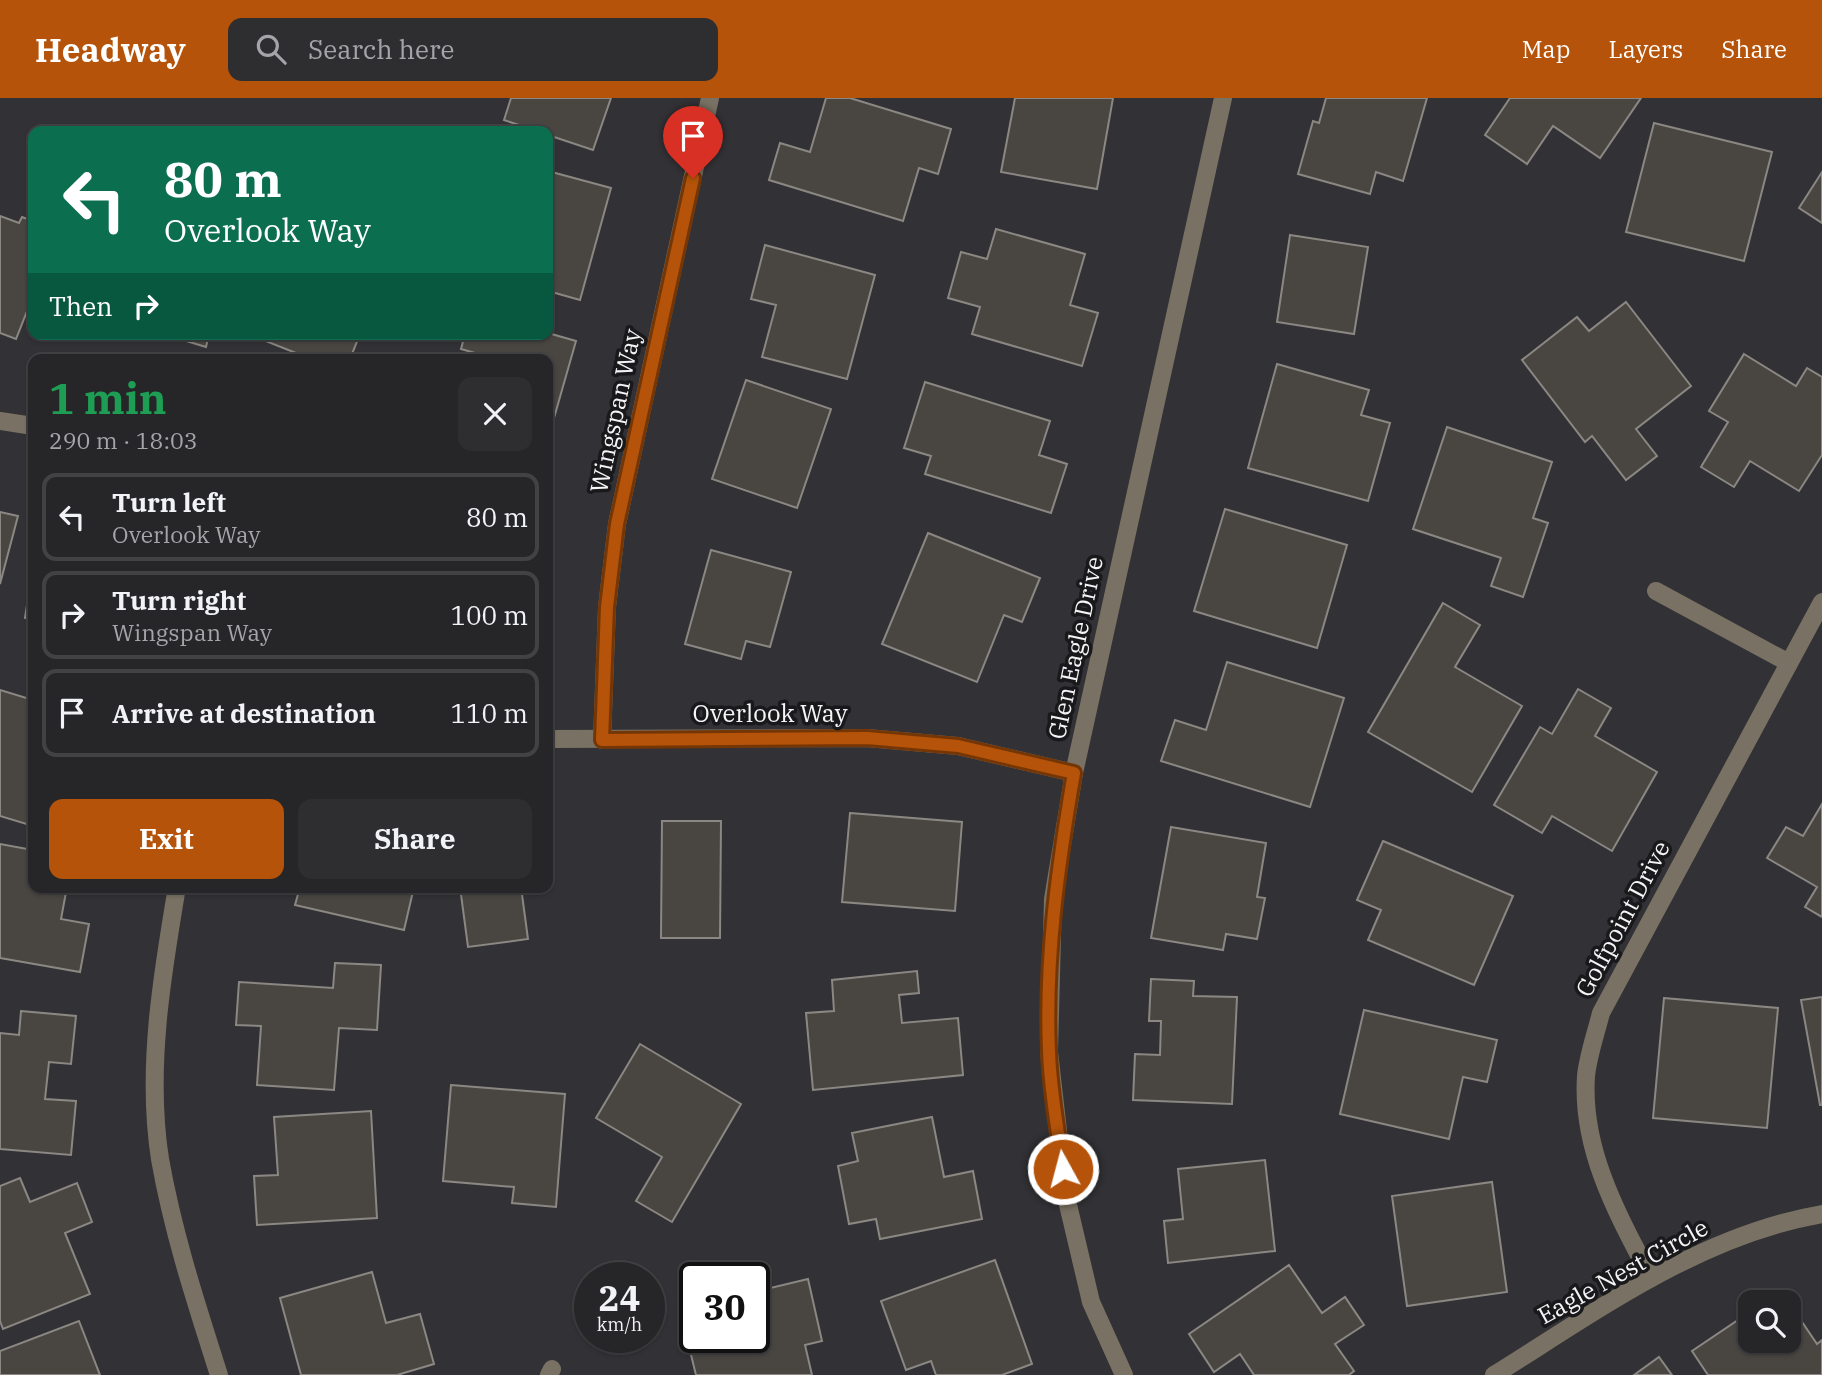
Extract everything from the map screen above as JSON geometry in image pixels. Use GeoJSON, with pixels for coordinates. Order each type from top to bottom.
{"type":"FeatureCollection","features":[{"type":"Feature","properties":{"kind":"street","name":"Wingspan Way"},"geometry":{"type":"LineString","coordinates":[[602,740],[607,607],[617,524],[710,98]]}},
{"type":"Feature","properties":{"kind":"street","name":"Glen Eagle Drive"},"geometry":{"type":"LineString","coordinates":[[1124,1375],[1091,1302],[1068,1204],[1049,1052],[1053,899],[1074,773],[1223,98]]}},
{"type":"Feature","properties":{"kind":"street"},"geometry":{"type":"LineString","coordinates":[[0,421],[28,425]]}},
{"type":"Feature","properties":{"kind":"street"},"geometry":{"type":"LineString","coordinates":[[1656,591],[1789,663]]}},
{"type":"Feature","properties":{"kind":"street","name":"Golfpoint Drive"},"geometry":{"type":"LineString","coordinates":[[1651,1278],[1606,1192],[1590,1134],[1586,1076],[1601,1013],[1822,602]]}},
{"type":"Feature","properties":{"kind":"street","name":"Overlook Way"},"geometry":{"type":"LineString","coordinates":[[553,739],[867,738],[958,746],[1074,773]]}},
{"type":"Feature","properties":{"kind":"street"},"geometry":{"type":"LineString","coordinates":[[176,893],[165,954],[155,1063],[160,1156],[181,1258],[219,1375]]}},
{"type":"Feature","properties":{"kind":"street","name":"Eagle Nest Circle"},"geometry":{"type":"LineString","coordinates":[[1494,1375],[1651,1278],[1718,1244],[1786,1220],[1822,1214]]}},
{"type":"Feature","properties":{"kind":"building"},"geometry":{"type":"Polygon","coordinates":[[[511,98],[611,98],[593,150],[553,137],[553,126],[522,126],[504,120],[511,98]]]}},
{"type":"Feature","properties":{"kind":"building"},"geometry":{"type":"Polygon","coordinates":[[[826,98],[850,98],[951,129],[938,174],[919,168],[903,221],[769,180],[780,143],[810,152],[826,98]]]}},
{"type":"Feature","properties":{"kind":"building"},"geometry":{"type":"Polygon","coordinates":[[[1015,98],[1113,98],[1097,189],[1001,172],[1015,98]]]}},
{"type":"Feature","properties":{"kind":"building"},"geometry":{"type":"Polygon","coordinates":[[[1326,98],[1427,98],[1403,181],[1376,172],[1370,194],[1298,174],[1313,121],[1319,123],[1326,98]]]}},
{"type":"Feature","properties":{"kind":"building"},"geometry":{"type":"Polygon","coordinates":[[[1510,98],[1641,98],[1600,158],[1553,126],[1527,164],[1485,135],[1510,98]]]}},
{"type":"Feature","properties":{"kind":"building"},"geometry":{"type":"Polygon","coordinates":[[[1654,123],[1772,152],[1744,261],[1626,232],[1654,123]]]}},
{"type":"Feature","properties":{"kind":"building"},"geometry":{"type":"Polygon","coordinates":[[[553,172],[611,188],[580,300],[553,292],[553,172]]]}},
{"type":"Feature","properties":{"kind":"building"},"geometry":{"type":"Polygon","coordinates":[[[1822,172],[1822,223],[1799,208],[1822,172]]]}},
{"type":"Feature","properties":{"kind":"building"},"geometry":{"type":"Polygon","coordinates":[[[0,216],[19,223],[22,217],[28,219],[28,309],[16,339],[0,333],[0,216]]]}},
{"type":"Feature","properties":{"kind":"building"},"geometry":{"type":"Polygon","coordinates":[[[996,229],[1085,254],[1070,305],[1098,313],[1082,366],[972,334],[980,307],[948,298],[961,252],[987,259],[996,229]]]}},
{"type":"Feature","properties":{"kind":"building"},"geometry":{"type":"Polygon","coordinates":[[[1290,235],[1368,247],[1354,334],[1277,322],[1290,235]]]}},
{"type":"Feature","properties":{"kind":"building"},"geometry":{"type":"Polygon","coordinates":[[[765,245],[875,275],[847,379],[762,357],[776,305],[751,299],[765,245]]]}},
{"type":"Feature","properties":{"kind":"building"},"geometry":{"type":"Polygon","coordinates":[[[1626,302],[1691,386],[1636,429],[1657,456],[1626,480],[1592,436],[1585,442],[1522,360],[1577,317],[1589,331],[1626,302]]]}},
{"type":"Feature","properties":{"kind":"building"},"geometry":{"type":"Polygon","coordinates":[[[553,334],[576,341],[553,422],[553,354],[478,354],[461,349],[463,340],[553,340],[553,334]]]}},
{"type":"Feature","properties":{"kind":"building"},"geometry":{"type":"Polygon","coordinates":[[[183,340],[208,340],[206,347],[183,340]]]}},
{"type":"Feature","properties":{"kind":"building"},"geometry":{"type":"Polygon","coordinates":[[[263,340],[358,340],[352,354],[298,354],[263,340]]]}},
{"type":"Feature","properties":{"kind":"building"},"geometry":{"type":"Polygon","coordinates":[[[1744,354],[1796,386],[1807,368],[1822,377],[1822,455],[1799,491],[1750,461],[1734,487],[1701,467],[1728,422],[1709,411],[1744,354]]]}},
{"type":"Feature","properties":{"kind":"building"},"geometry":{"type":"Polygon","coordinates":[[[1277,364],[1369,390],[1361,415],[1390,423],[1368,501],[1248,468],[1277,364]]]}},
{"type":"Feature","properties":{"kind":"building"},"geometry":{"type":"Polygon","coordinates":[[[746,380],[831,409],[797,508],[712,479],[746,380]]]}},
{"type":"Feature","properties":{"kind":"building"},"geometry":{"type":"Polygon","coordinates":[[[925,382],[1050,421],[1039,455],[1067,464],[1051,513],[925,474],[931,456],[904,448],[925,382]]]}},
{"type":"Feature","properties":{"kind":"building"},"geometry":{"type":"Polygon","coordinates":[[[1447,427],[1552,462],[1533,518],[1548,523],[1523,597],[1491,586],[1501,558],[1413,529],[1447,427]]]}},
{"type":"Feature","properties":{"kind":"building"},"geometry":{"type":"Polygon","coordinates":[[[1225,509],[1347,545],[1317,648],[1194,611],[1225,509]]]}},
{"type":"Feature","properties":{"kind":"building"},"geometry":{"type":"Polygon","coordinates":[[[0,512],[18,516],[0,584],[0,512]]]}},
{"type":"Feature","properties":{"kind":"building"},"geometry":{"type":"Polygon","coordinates":[[[928,533],[1040,578],[1022,622],[1004,615],[977,682],[882,644],[928,533]]]}},
{"type":"Feature","properties":{"kind":"building"},"geometry":{"type":"Polygon","coordinates":[[[711,550],[791,572],[770,647],[746,641],[741,659],[685,644],[711,550]]]}},
{"type":"Feature","properties":{"kind":"building"},"geometry":{"type":"Polygon","coordinates":[[[1443,603],[1480,625],[1455,667],[1522,706],[1472,792],[1368,732],[1443,603]]]}},
{"type":"Feature","properties":{"kind":"building"},"geometry":{"type":"Polygon","coordinates":[[[1227,662],[1344,698],[1310,807],[1161,761],[1175,720],[1206,730],[1227,662]]]}},
{"type":"Feature","properties":{"kind":"building"},"geometry":{"type":"Polygon","coordinates":[[[1578,689],[1611,708],[1595,736],[1657,772],[1612,851],[1552,816],[1542,833],[1494,805],[1540,727],[1552,734],[1578,689]]]}},
{"type":"Feature","properties":{"kind":"building"},"geometry":{"type":"Polygon","coordinates":[[[0,690],[28,698],[28,824],[0,816],[0,690]]]}},
{"type":"Feature","properties":{"kind":"building"},"geometry":{"type":"Polygon","coordinates":[[[1822,804],[1822,917],[1805,907],[1817,887],[1767,858],[1786,827],[1803,836],[1822,804]]]}},
{"type":"Feature","properties":{"kind":"building"},"geometry":{"type":"Polygon","coordinates":[[[850,813],[962,822],[955,911],[842,902],[850,813]]]}},
{"type":"Feature","properties":{"kind":"building"},"geometry":{"type":"Polygon","coordinates":[[[662,821],[721,821],[720,938],[661,938],[662,821]]]}},
{"type":"Feature","properties":{"kind":"building"},"geometry":{"type":"Polygon","coordinates":[[[1171,827],[1266,843],[1257,897],[1265,898],[1257,939],[1226,934],[1223,950],[1151,938],[1171,827]]]}},
{"type":"Feature","properties":{"kind":"building"},"geometry":{"type":"Polygon","coordinates":[[[1383,841],[1513,896],[1474,985],[1368,940],[1381,910],[1357,900],[1383,841]]]}},
{"type":"Feature","properties":{"kind":"building"},"geometry":{"type":"Polygon","coordinates":[[[0,844],[28,849],[28,893],[66,893],[61,919],[89,924],[80,972],[0,958],[0,844]]]}},
{"type":"Feature","properties":{"kind":"building"},"geometry":{"type":"Polygon","coordinates":[[[298,893],[413,893],[404,930],[295,905],[298,893]]]}},
{"type":"Feature","properties":{"kind":"building"},"geometry":{"type":"Polygon","coordinates":[[[461,893],[522,893],[528,939],[468,947],[461,893]]]}},
{"type":"Feature","properties":{"kind":"building"},"geometry":{"type":"Polygon","coordinates":[[[335,963],[381,965],[377,1030],[339,1028],[334,1090],[257,1085],[261,1026],[236,1025],[239,982],[333,988],[335,963]]]}},
{"type":"Feature","properties":{"kind":"building"},"geometry":{"type":"Polygon","coordinates":[[[917,971],[919,993],[899,995],[902,1023],[958,1018],[963,1075],[813,1090],[806,1013],[834,1011],[832,980],[917,971]]]}},
{"type":"Feature","properties":{"kind":"building"},"geometry":{"type":"Polygon","coordinates":[[[1151,979],[1194,981],[1193,996],[1237,997],[1232,1104],[1133,1100],[1135,1054],[1160,1055],[1161,1021],[1149,1021],[1151,979]]]}},
{"type":"Feature","properties":{"kind":"building"},"geometry":{"type":"Polygon","coordinates":[[[1822,997],[1822,1105],[1820,1105],[1801,1000],[1822,997]]]}},
{"type":"Feature","properties":{"kind":"building"},"geometry":{"type":"Polygon","coordinates":[[[1664,998],[1778,1008],[1767,1128],[1653,1118],[1664,998]]]}},
{"type":"Feature","properties":{"kind":"building"},"geometry":{"type":"Polygon","coordinates":[[[1364,1010],[1497,1040],[1487,1082],[1463,1077],[1449,1139],[1340,1114],[1364,1010]]]}},
{"type":"Feature","properties":{"kind":"building"},"geometry":{"type":"Polygon","coordinates":[[[21,1011],[76,1016],[71,1064],[49,1062],[45,1099],[76,1101],[71,1155],[0,1149],[0,1033],[19,1035],[21,1011]]]}},
{"type":"Feature","properties":{"kind":"building"},"geometry":{"type":"Polygon","coordinates":[[[640,1044],[741,1104],[672,1222],[636,1201],[662,1157],[596,1118],[640,1044]]]}},
{"type":"Feature","properties":{"kind":"building"},"geometry":{"type":"Polygon","coordinates":[[[451,1085],[565,1094],[556,1207],[512,1203],[514,1187],[443,1181],[451,1085]]]}},
{"type":"Feature","properties":{"kind":"building"},"geometry":{"type":"Polygon","coordinates":[[[371,1111],[377,1218],[257,1225],[254,1176],[278,1175],[274,1117],[371,1111]]]}},
{"type":"Feature","properties":{"kind":"building"},"geometry":{"type":"Polygon","coordinates":[[[932,1117],[944,1177],[973,1171],[982,1219],[880,1239],[876,1219],[849,1224],[838,1166],[858,1161],[852,1133],[932,1117]]]}},
{"type":"Feature","properties":{"kind":"building"},"geometry":{"type":"Polygon","coordinates":[[[1265,1160],[1275,1251],[1168,1263],[1164,1221],[1183,1219],[1178,1169],[1265,1160]]]}},
{"type":"Feature","properties":{"kind":"building"},"geometry":{"type":"Polygon","coordinates":[[[20,1178],[30,1202],[77,1183],[92,1222],[65,1233],[90,1294],[3,1329],[0,1321],[0,1186],[20,1178]]]}},
{"type":"Feature","properties":{"kind":"building"},"geometry":{"type":"Polygon","coordinates":[[[1492,1182],[1507,1292],[1407,1306],[1392,1196],[1492,1182]]]}},
{"type":"Feature","properties":{"kind":"building"},"geometry":{"type":"Polygon","coordinates":[[[995,1260],[1032,1364],[1002,1375],[936,1375],[931,1361],[906,1370],[881,1301],[995,1260]]]}},
{"type":"Feature","properties":{"kind":"building"},"geometry":{"type":"Polygon","coordinates":[[[1289,1265],[1322,1313],[1345,1297],[1364,1325],[1335,1344],[1354,1371],[1349,1375],[1254,1375],[1240,1354],[1214,1372],[1189,1334],[1289,1265]]]}},
{"type":"Feature","properties":{"kind":"building"},"geometry":{"type":"Polygon","coordinates":[[[372,1272],[386,1323],[420,1314],[434,1364],[397,1375],[301,1375],[280,1298],[372,1272]]]}},
{"type":"Feature","properties":{"kind":"building"},"geometry":{"type":"Polygon","coordinates":[[[808,1279],[822,1341],[805,1345],[812,1375],[696,1375],[691,1353],[770,1353],[770,1288],[808,1279]]]}},
{"type":"Feature","properties":{"kind":"building"},"geometry":{"type":"Polygon","coordinates":[[[1738,1320],[1738,1353],[1801,1353],[1801,1320],[1817,1344],[1822,1340],[1822,1375],[1708,1375],[1692,1351],[1738,1320]]]}},
{"type":"Feature","properties":{"kind":"building"},"geometry":{"type":"Polygon","coordinates":[[[79,1321],[100,1375],[0,1375],[0,1351],[79,1321]]]}},
{"type":"Feature","properties":{"kind":"building"},"geometry":{"type":"Polygon","coordinates":[[[1659,1357],[1672,1375],[1634,1375],[1659,1357]]]}},
{"type":"Feature","properties":{"kind":"route"},"geometry":{"type":"LineString","coordinates":[[693,178],[617,524],[607,607],[602,740],[867,738],[958,746],[1074,773],[1053,899],[1050,1001],[1049,1052],[1063,1169]]}}]}
